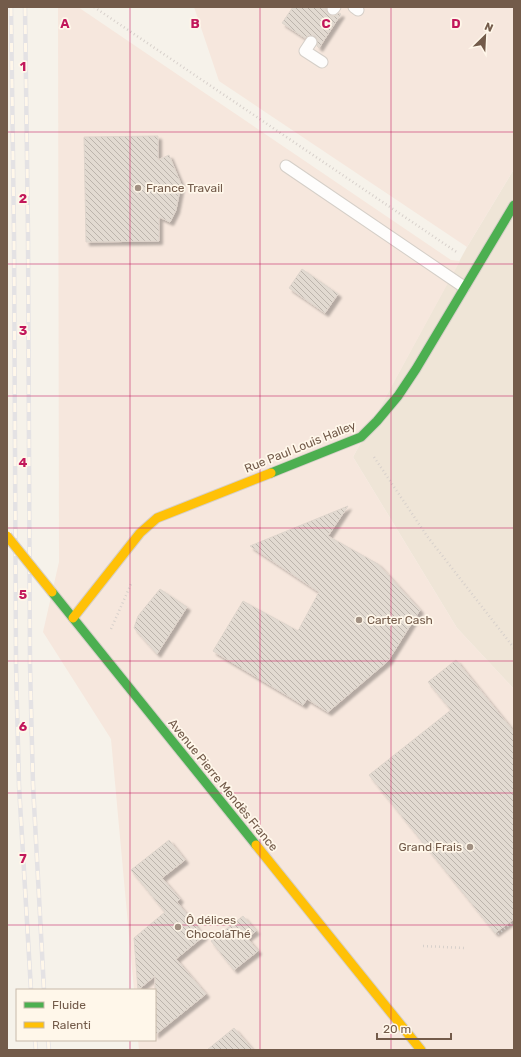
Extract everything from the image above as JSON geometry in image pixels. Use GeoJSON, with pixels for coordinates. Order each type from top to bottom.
{"type":"FeatureCollection","features":[{"type":"Feature","properties":{"kind":"main road","name":"Rue Paul Louis Halley"},"geometry":{"type":"LineString","coordinates":[[73,618],[140,533],[157,518],[361,437],[380,418],[399,395],[514,205]]}},
{"type":"Feature","properties":{"kind":"main road","name":"Avenue Pierre Mendès France"},"geometry":{"type":"LineString","coordinates":[[7,536],[421,1050]]}},
{"type":"Feature","properties":{"kind":"lane"},"geometry":{"type":"LineString","coordinates":[[311,42],[305,50],[322,62]]}},
{"type":"Feature","properties":{"kind":"lane"},"geometry":{"type":"LineString","coordinates":[[286,166],[464,287]]}},
{"type":"Feature","properties":{"kind":"path"},"geometry":{"type":"LineString","coordinates":[[94,7],[477,266]]}},
{"type":"Feature","properties":{"kind":"path"},"geometry":{"type":"LineString","coordinates":[[372,453],[427,536],[514,648]]}},
{"type":"Feature","properties":{"kind":"path"},"geometry":{"type":"LineString","coordinates":[[111,628],[132,580]]}},
{"type":"Feature","properties":{"kind":"path"},"geometry":{"type":"LineString","coordinates":[[498,934],[514,922]]}},
{"type":"Feature","properties":{"kind":"path"},"geometry":{"type":"LineString","coordinates":[[423,946],[465,948]]}},
{"type":"Feature","properties":{"kind":"shaded area"},"geometry":{"type":"Polygon","coordinates":[[[58,7],[78,7],[451,260],[460,261],[353,457],[457,628],[514,689],[514,1050],[139,1050],[138,1041],[156,1041],[156,989],[134,989],[111,739],[43,632],[59,562],[58,7]]]}},
{"type":"Feature","properties":{"kind":"shaded area"},"geometry":{"type":"Polygon","coordinates":[[[194,7],[514,7],[514,169],[467,247],[219,81],[194,7]]]}},
{"type":"Feature","properties":{"kind":"shaded area"},"geometry":{"type":"Polygon","coordinates":[[[514,169],[514,689],[457,628],[353,457],[467,247],[514,169]]]}},
{"type":"Feature","properties":{"kind":"building"},"geometry":{"type":"Polygon","coordinates":[[[293,7],[326,7],[326,11],[331,16],[335,16],[339,13],[341,14],[319,48],[317,46],[317,39],[315,36],[308,36],[305,38],[282,23],[293,7]]]}},
{"type":"Feature","properties":{"kind":"building","name":"France Travail"},"geometry":{"type":"Polygon","coordinates":[[[158,136],[158,160],[169,155],[181,184],[176,210],[170,222],[159,217],[159,241],[86,242],[84,137],[158,136]]]}},
{"type":"Feature","properties":{"kind":"building"},"geometry":{"type":"Polygon","coordinates":[[[302,269],[338,294],[325,313],[289,288],[302,269]]]}},
{"type":"Feature","properties":{"kind":"building","name":"Carter Cash"},"geometry":{"type":"Polygon","coordinates":[[[348,506],[328,536],[378,564],[420,610],[388,661],[328,712],[307,699],[303,705],[213,651],[243,601],[298,631],[319,592],[250,546],[348,506]]]}},
{"type":"Feature","properties":{"kind":"building"},"geometry":{"type":"Polygon","coordinates":[[[160,589],[187,607],[157,654],[134,628],[138,616],[160,589]]]}},
{"type":"Feature","properties":{"kind":"building","name":"Grand Frais"},"geometry":{"type":"Polygon","coordinates":[[[456,660],[514,732],[514,919],[495,933],[369,775],[451,710],[428,682],[456,660]]]}},
{"type":"Feature","properties":{"kind":"building"},"geometry":{"type":"Polygon","coordinates":[[[169,840],[185,860],[162,878],[180,899],[177,902],[204,936],[176,959],[206,994],[156,1034],[155,976],[138,989],[134,938],[165,912],[131,870],[169,840]]]}},
{"type":"Feature","properties":{"kind":"building"},"geometry":{"type":"Polygon","coordinates":[[[243,916],[256,931],[247,938],[258,951],[234,970],[211,941],[243,916]]]}},
{"type":"Feature","properties":{"kind":"building"},"geometry":{"type":"Polygon","coordinates":[[[234,1028],[253,1050],[207,1050],[234,1028]]]}},
{"type":"Feature","properties":{"kind":"railway"},"geometry":{"type":"LineString","coordinates":[[11,7],[14,235],[16,665],[19,786],[31,989]]}},
{"type":"Feature","properties":{"kind":"railway"},"geometry":{"type":"LineString","coordinates":[[25,7],[28,234],[30,665],[33,785],[44,989]]}},
{"type":"Feature","properties":{"kind":"railway"},"geometry":{"type":"LineString","coordinates":[[35,1041],[36,1050]]}},
{"type":"Feature","properties":{"kind":"railway"},"geometry":{"type":"LineString","coordinates":[[48,1041],[49,1050]]}},
{"type":"Feature","properties":{"kind":"traffic: fast"},"geometry":{"type":"LineString","coordinates":[[271,473],[361,437],[377,421],[398,396],[416,369],[514,205]]}},
{"type":"Feature","properties":{"kind":"traffic: fast"},"geometry":{"type":"LineString","coordinates":[[52,592],[256,845]]}},
{"type":"Feature","properties":{"kind":"traffic: slow"},"geometry":{"type":"LineString","coordinates":[[73,618],[140,533],[157,518],[271,473]]}},
{"type":"Feature","properties":{"kind":"traffic: slow"},"geometry":{"type":"LineString","coordinates":[[7,536],[52,592]]}},
{"type":"Feature","properties":{"kind":"traffic: slow"},"geometry":{"type":"LineString","coordinates":[[256,845],[421,1050]]}},
{"type":"Feature","properties":{"kind":"place","name":"France Travail"},"geometry":{"type":"Point","coordinates":[138,188]}},
{"type":"Feature","properties":{"kind":"place","name":"Carter Cash"},"geometry":{"type":"Point","coordinates":[359,620]}},
{"type":"Feature","properties":{"kind":"place","name":"Grand Frais"},"geometry":{"type":"Point","coordinates":[470,847]}},
{"type":"Feature","properties":{"kind":"place","name":"Ô délices ChocolaThé"},"geometry":{"type":"Point","coordinates":[178,927]}}]}
